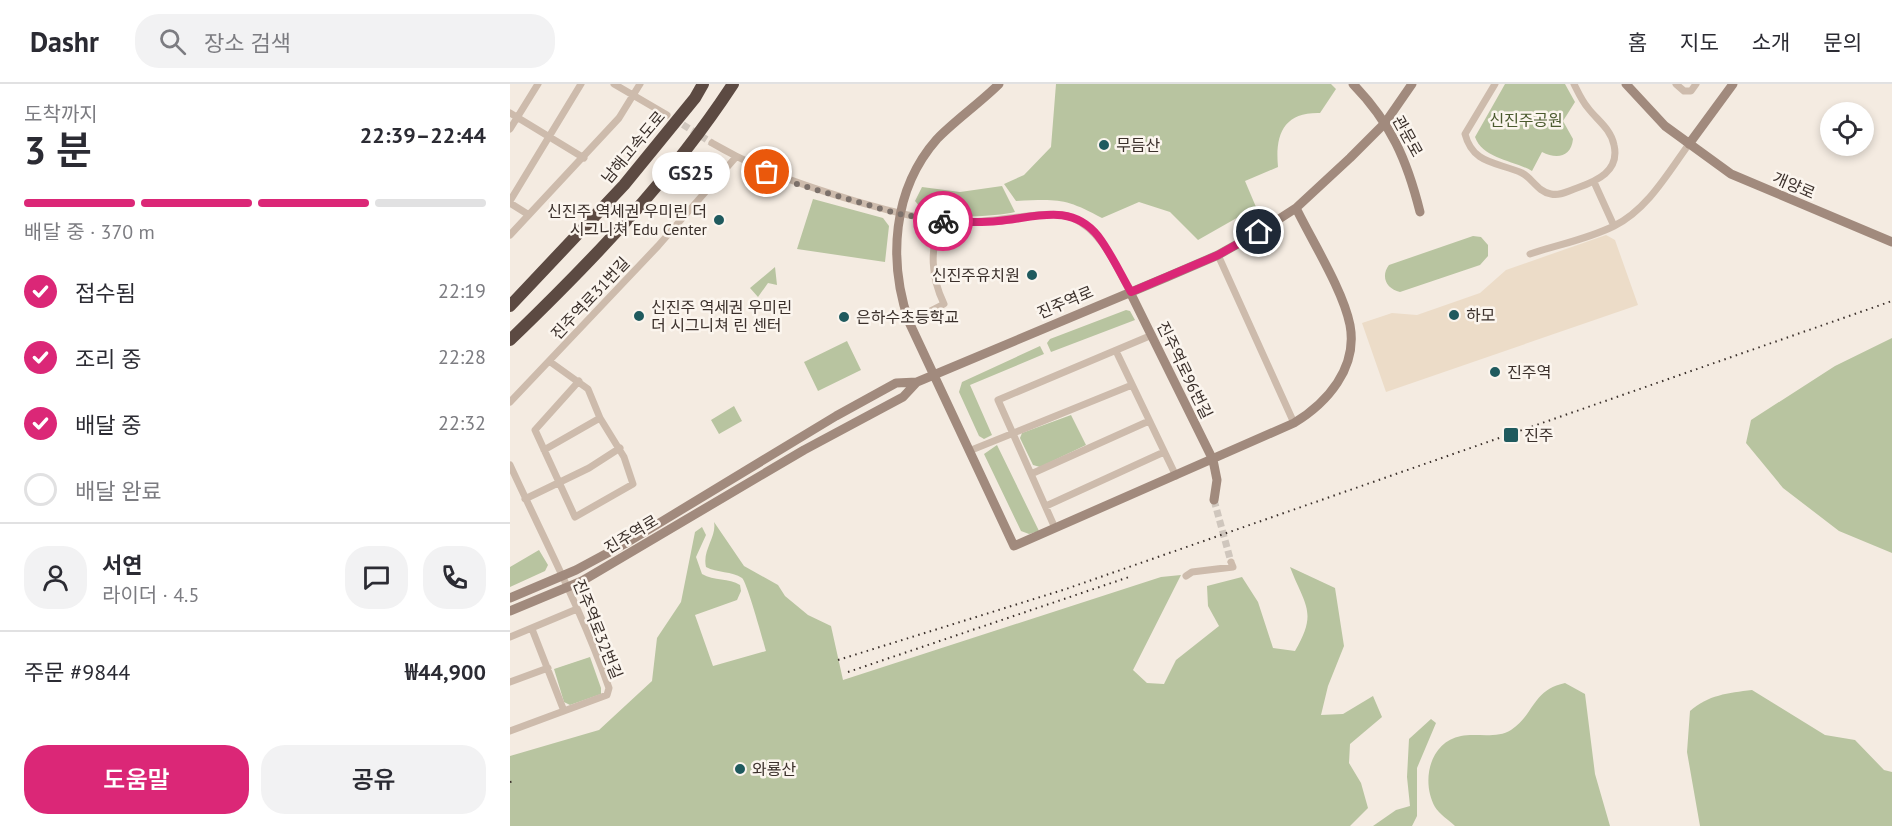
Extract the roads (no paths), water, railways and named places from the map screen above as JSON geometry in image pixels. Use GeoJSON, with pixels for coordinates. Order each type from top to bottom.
{"type":"FeatureCollection","features":[{"type":"Feature","properties":{"kind":"highway","name":"남해고속도로"},"geometry":{"type":"LineString","coordinates":[[510,306],[624,185],[695,98],[703,84]]}},
{"type":"Feature","properties":{"kind":"highway"},"geometry":{"type":"LineString","coordinates":[[510,340],[641,204],[708,120],[733,84]]}},
{"type":"Feature","properties":{"kind":"street"},"geometry":{"type":"LineString","coordinates":[[510,129],[513,115],[538,84]]}},
{"type":"Feature","properties":{"kind":"street"},"geometry":{"type":"LineString","coordinates":[[529,214],[510,202],[581,84]]}},
{"type":"Feature","properties":{"kind":"street"},"geometry":{"type":"LineString","coordinates":[[614,84],[667,115]]}},
{"type":"Feature","properties":{"kind":"street"},"geometry":{"type":"LineString","coordinates":[[510,235],[619,118],[640,84]]}},
{"type":"Feature","properties":{"kind":"street"},"geometry":{"type":"LineString","coordinates":[[999,84],[937,139],[921,164],[899,214],[896,264],[899,289],[909,322],[1014,546],[1294,423],[1322,404],[1335,388],[1345,368],[1350,326],[1339,296],[1296,208]]}},
{"type":"Feature","properties":{"kind":"street","name":"관문로"},"geometry":{"type":"LineString","coordinates":[[1353,84],[1385,123],[1409,169],[1420,212]]}},
{"type":"Feature","properties":{"kind":"street","name":"진주역로"},"geometry":{"type":"LineString","coordinates":[[510,598],[563,576],[628,542],[836,416],[897,383],[917,382],[1218,255],[1296,208],[1385,123],[1412,84]]}},
{"type":"Feature","properties":{"kind":"street"},"geometry":{"type":"LineString","coordinates":[[1495,84],[1465,134],[1478,156],[1486,163],[1524,174],[1548,194],[1559,195],[1594,182],[1609,171],[1614,163],[1615,146],[1606,127],[1588,108],[1574,84]]}},
{"type":"Feature","properties":{"kind":"street","name":"개양로"},"geometry":{"type":"LineString","coordinates":[[1626,84],[1665,126],[1731,174],[1890,241]]}},
{"type":"Feature","properties":{"kind":"street"},"geometry":{"type":"LineString","coordinates":[[1676,84],[1684,91],[1691,91],[1696,84]]}},
{"type":"Feature","properties":{"kind":"street"},"geometry":{"type":"LineString","coordinates":[[1530,254],[1614,226],[1636,211],[1652,194],[1733,84]]}},
{"type":"Feature","properties":{"kind":"street"},"geometry":{"type":"LineString","coordinates":[[513,115],[584,158]]}},
{"type":"Feature","properties":{"kind":"street"},"geometry":{"type":"LineString","coordinates":[[712,143],[783,180],[899,214],[939,221],[998,222],[1048,213],[1061,213],[1085,224],[1096,234],[1131,292]]}},
{"type":"Feature","properties":{"kind":"street","name":"진주역로31번길"},"geometry":{"type":"LineString","coordinates":[[510,402],[658,246],[736,157]]}},
{"type":"Feature","properties":{"kind":"street"},"geometry":{"type":"LineString","coordinates":[[1594,182],[1614,226]]}},
{"type":"Feature","properties":{"kind":"street"},"geometry":{"type":"LineString","coordinates":[[909,322],[944,304],[935,286],[932,267],[933,245],[939,221]]}},
{"type":"Feature","properties":{"kind":"street"},"geometry":{"type":"LineString","coordinates":[[1218,255],[1294,423]]}},
{"type":"Feature","properties":{"kind":"street","name":"진주역로96번길"},"geometry":{"type":"LineString","coordinates":[[1131,292],[1213,460]]}},
{"type":"Feature","properties":{"kind":"street"},"geometry":{"type":"LineString","coordinates":[[1055,528],[998,399],[1152,335]]}},
{"type":"Feature","properties":{"kind":"street"},"geometry":{"type":"LineString","coordinates":[[1116,351],[1176,476]]}},
{"type":"Feature","properties":{"kind":"street"},"geometry":{"type":"LineString","coordinates":[[549,361],[579,381],[588,389],[600,418],[620,448],[633,484],[575,517],[536,435],[537,426],[579,381]]}},
{"type":"Feature","properties":{"kind":"street","name":"진주역로"},"geometry":{"type":"LineString","coordinates":[[510,611],[568,588],[804,450],[903,397],[917,382]]}},
{"type":"Feature","properties":{"kind":"street"},"geometry":{"type":"LineString","coordinates":[[969,451],[1132,385]]}},
{"type":"Feature","properties":{"kind":"street"},"geometry":{"type":"LineString","coordinates":[[543,450],[600,418]]}},
{"type":"Feature","properties":{"kind":"street"},"geometry":{"type":"LineString","coordinates":[[1031,474],[1149,421]]}},
{"type":"Feature","properties":{"kind":"street"},"geometry":{"type":"LineString","coordinates":[[525,499],[559,483],[620,448]]}},
{"type":"Feature","properties":{"kind":"street"},"geometry":{"type":"LineString","coordinates":[[1046,506],[1164,452]]}},
{"type":"Feature","properties":{"kind":"street"},"geometry":{"type":"LineString","coordinates":[[1213,460],[1217,474],[1214,500]]}},
{"type":"Feature","properties":{"kind":"street"},"geometry":{"type":"LineString","coordinates":[[510,465],[563,576]]}},
{"type":"Feature","properties":{"kind":"street"},"geometry":{"type":"LineString","coordinates":[[1186,576],[1192,572],[1233,567],[1231,562]]}},
{"type":"Feature","properties":{"kind":"street","name":"진주역로32번길"},"geometry":{"type":"LineString","coordinates":[[510,731],[608,695],[609,688],[563,576]]}},
{"type":"Feature","properties":{"kind":"street"},"geometry":{"type":"LineString","coordinates":[[510,637],[577,609]]}},
{"type":"Feature","properties":{"kind":"street"},"geometry":{"type":"LineString","coordinates":[[532,629],[564,711]]}},
{"type":"Feature","properties":{"kind":"street"},"geometry":{"type":"LineString","coordinates":[[510,682],[548,668]]}},
{"type":"Feature","properties":{"kind":"tunnel"},"geometry":{"type":"LineString","coordinates":[[674,119],[712,143]]}},
{"type":"Feature","properties":{"kind":"tunnel"},"geometry":{"type":"LineString","coordinates":[[1214,500],[1231,562]]}},
{"type":"Feature","properties":{"kind":"railway"},"geometry":{"type":"LineString","coordinates":[[838,660],[1066,589],[1892,301]]}},
{"type":"Feature","properties":{"kind":"railway"},"geometry":{"type":"LineString","coordinates":[[848,672],[1132,576]]}},
{"type":"Feature","properties":{"kind":"railway"},"geometry":{"type":"LineString","coordinates":[[510,782],[515,781]]}},
{"type":"Feature","properties":{"kind":"place","name":"무듬산"},"geometry":{"type":"Point","coordinates":[1104,145]}},
{"type":"Feature","properties":{"kind":"place","name":"GS25"},"geometry":{"type":"Point","coordinates":[767,172]}},
{"type":"Feature","properties":{"kind":"place","name":"신진주 역세권 우미린 더 시그니쳐 Edu Center"},"geometry":{"type":"Point","coordinates":[719,220]}},
{"type":"Feature","properties":{"kind":"place","name":"신진주유치원"},"geometry":{"type":"Point","coordinates":[1032,275]}},
{"type":"Feature","properties":{"kind":"place","name":"하모"},"geometry":{"type":"Point","coordinates":[1454,315]}},
{"type":"Feature","properties":{"kind":"place","name":"신진주 역세권 우미린 더 시그니쳐 린 센터"},"geometry":{"type":"Point","coordinates":[639,316]}},
{"type":"Feature","properties":{"kind":"place","name":"은하수초등학교"},"geometry":{"type":"Point","coordinates":[844,317]}},
{"type":"Feature","properties":{"kind":"place","name":"진주역"},"geometry":{"type":"Point","coordinates":[1495,372]}},
{"type":"Feature","properties":{"kind":"place","name":"진주"},"geometry":{"type":"Point","coordinates":[1511,435]}},
{"type":"Feature","properties":{"kind":"place","name":"와룡산"},"geometry":{"type":"Point","coordinates":[740,769]}},
{"type":"Feature","properties":{"kind":"park label","name":"신진주공원"},"geometry":{"type":"Point","coordinates":[1526,120]}}]}
